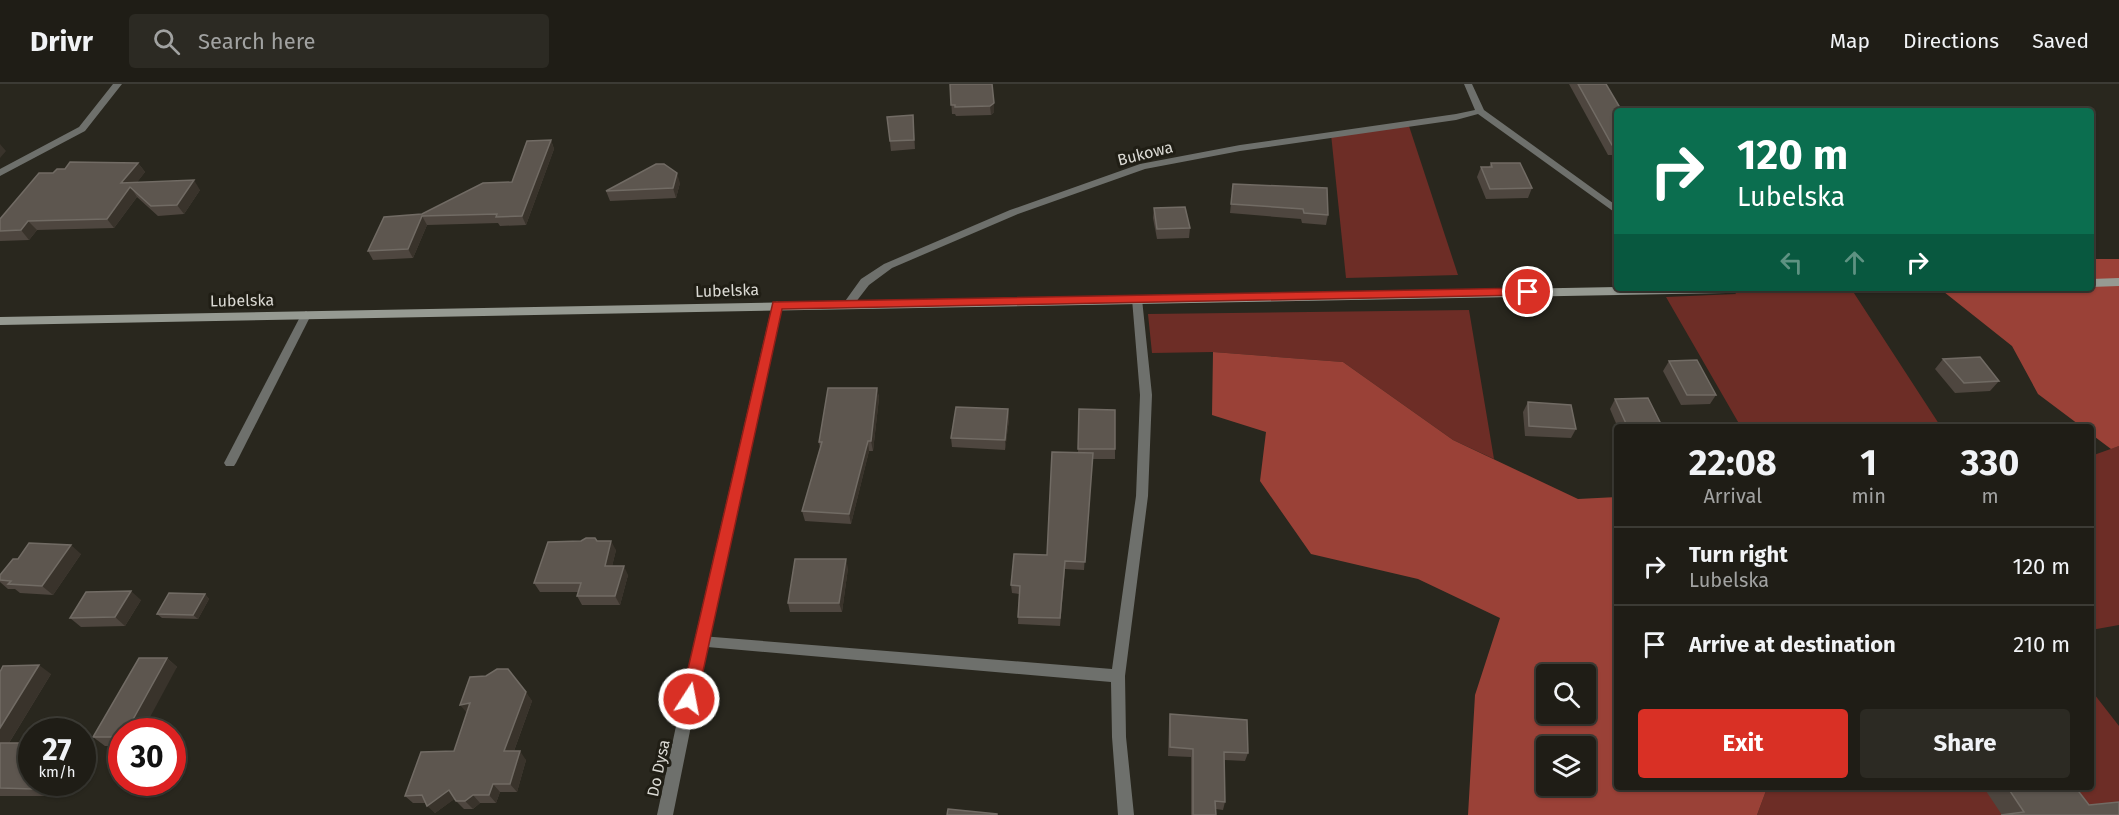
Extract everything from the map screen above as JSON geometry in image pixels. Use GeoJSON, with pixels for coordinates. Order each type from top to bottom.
{"type":"FeatureCollection","features":[{"type":"Feature","properties":{"kind":"street"},"geometry":{"type":"LineString","coordinates":[[0,173],[82,129],[118,84]]}},
{"type":"Feature","properties":{"kind":"street"},"geometry":{"type":"LineString","coordinates":[[1468,84],[1480,111],[1614,209]]}},
{"type":"Feature","properties":{"kind":"street","name":"Bukowa"},"geometry":{"type":"LineString","coordinates":[[848,304],[854,293],[865,282],[888,266],[1014,212],[1143,166],[1240,148],[1456,117],[1480,111]]}},
{"type":"Feature","properties":{"kind":"street"},"geometry":{"type":"LineString","coordinates":[[2094,283],[2119,282]]}},
{"type":"Feature","properties":{"kind":"street","name":"Lubelska"},"geometry":{"type":"LineString","coordinates":[[0,321],[1614,291]]}},
{"type":"Feature","properties":{"kind":"street"},"geometry":{"type":"LineString","coordinates":[[1126,815],[1119,737],[1118,676],[1144,476],[1146,394],[1137,299]]}},
{"type":"Feature","properties":{"kind":"street","name":"Do Dysa"},"geometry":{"type":"LineString","coordinates":[[664,815],[700,642],[777,305]]}},
{"type":"Feature","properties":{"kind":"street"},"geometry":{"type":"LineString","coordinates":[[230,463],[306,315]]}},
{"type":"Feature","properties":{"kind":"street"},"geometry":{"type":"LineString","coordinates":[[700,642],[1118,676]]}},
{"type":"Feature","properties":{"kind":"shaded area"},"geometry":{"type":"Polygon","coordinates":[[[1408,123],[1458,275],[1346,278],[1331,134],[1408,123]]]}},
{"type":"Feature","properties":{"kind":"shaded area"},"geometry":{"type":"Polygon","coordinates":[[[2094,259],[2119,259],[2119,446],[2111,449],[2094,436],[2094,424],[2078,424],[2038,394],[2012,346],[1943,291],[2094,291],[2094,259]]]}},
{"type":"Feature","properties":{"kind":"shaded area"},"geometry":{"type":"Polygon","coordinates":[[[1734,291],[1853,291],[1939,424],[1739,424],[1666,297],[1736,294],[1734,291]]]}},
{"type":"Feature","properties":{"kind":"shaded area"},"geometry":{"type":"Polygon","coordinates":[[[1469,310],[1494,459],[1453,440],[1343,362],[1213,352],[1152,353],[1148,314],[1469,310]]]}},
{"type":"Feature","properties":{"kind":"shaded area"},"geometry":{"type":"Polygon","coordinates":[[[1213,352],[1343,362],[1453,440],[1578,499],[1614,497],[1614,790],[1766,790],[1757,815],[1468,815],[1475,695],[1500,618],[1418,579],[1311,554],[1260,481],[1266,432],[1212,415],[1213,352]]]}},
{"type":"Feature","properties":{"kind":"shaded area"},"geometry":{"type":"Polygon","coordinates":[[[2119,446],[2119,625],[2094,629],[2094,455],[2119,446]]]}},
{"type":"Feature","properties":{"kind":"shaded area"},"geometry":{"type":"Polygon","coordinates":[[[2094,694],[2119,726],[2119,815],[1757,815],[1766,790],[2094,790],[2094,694]]]}},
{"type":"Feature","properties":{"kind":"building"},"geometry":{"type":"Polygon","coordinates":[[[950,84],[992,84],[994,103],[990,106],[955,107],[951,105],[950,84]]]}},
{"type":"Feature","properties":{"kind":"building"},"geometry":{"type":"Polygon","coordinates":[[[1578,84],[1606,84],[1620,108],[1614,108],[1614,145],[1578,84]]]}},
{"type":"Feature","properties":{"kind":"building"},"geometry":{"type":"Polygon","coordinates":[[[913,115],[914,140],[890,141],[887,117],[913,115]]]}},
{"type":"Feature","properties":{"kind":"building"},"geometry":{"type":"Polygon","coordinates":[[[551,140],[522,216],[496,217],[497,214],[422,216],[408,249],[368,251],[384,217],[422,214],[483,183],[512,182],[527,141],[551,140]]]}},
{"type":"Feature","properties":{"kind":"building"},"geometry":{"type":"Polygon","coordinates":[[[70,162],[138,163],[121,183],[194,180],[177,205],[151,206],[130,187],[107,219],[28,221],[21,230],[0,231],[0,219],[39,173],[53,173],[57,169],[65,169],[70,162]]]}},
{"type":"Feature","properties":{"kind":"building"},"geometry":{"type":"Polygon","coordinates":[[[1491,163],[1520,163],[1532,188],[1490,189],[1481,167],[1492,167],[1491,163]]]}},
{"type":"Feature","properties":{"kind":"building"},"geometry":{"type":"Polygon","coordinates":[[[656,164],[664,164],[677,173],[673,188],[606,191],[656,164]]]}},
{"type":"Feature","properties":{"kind":"building"},"geometry":{"type":"Polygon","coordinates":[[[1233,184],[1327,188],[1328,215],[1304,213],[1303,209],[1231,204],[1233,184]]]}},
{"type":"Feature","properties":{"kind":"building"},"geometry":{"type":"Polygon","coordinates":[[[1185,207],[1190,228],[1157,229],[1154,208],[1185,207]]]}},
{"type":"Feature","properties":{"kind":"building"},"geometry":{"type":"Polygon","coordinates":[[[1980,357],[1999,381],[1964,383],[1943,359],[1980,357]]]}},
{"type":"Feature","properties":{"kind":"building"},"geometry":{"type":"Polygon","coordinates":[[[1697,360],[1716,395],[1687,395],[1669,361],[1697,360]]]}},
{"type":"Feature","properties":{"kind":"building"},"geometry":{"type":"Polygon","coordinates":[[[828,388],[877,388],[871,441],[868,441],[849,514],[802,511],[822,442],[819,442],[828,388]]]}},
{"type":"Feature","properties":{"kind":"building"},"geometry":{"type":"Polygon","coordinates":[[[1648,398],[1661,424],[1626,424],[1615,399],[1648,398]]]}},
{"type":"Feature","properties":{"kind":"building"},"geometry":{"type":"Polygon","coordinates":[[[1528,402],[1571,405],[1576,429],[1529,426],[1528,402]]]}},
{"type":"Feature","properties":{"kind":"building"},"geometry":{"type":"Polygon","coordinates":[[[956,407],[1008,409],[1005,440],[951,438],[956,407]]]}},
{"type":"Feature","properties":{"kind":"building"},"geometry":{"type":"Polygon","coordinates":[[[1079,409],[1115,410],[1115,449],[1078,449],[1079,409]]]}},
{"type":"Feature","properties":{"kind":"building"},"geometry":{"type":"Polygon","coordinates":[[[1052,452],[1093,453],[1085,562],[1065,561],[1060,618],[1018,617],[1020,586],[1011,585],[1014,554],[1047,555],[1052,452]]]}},
{"type":"Feature","properties":{"kind":"building"},"geometry":{"type":"Polygon","coordinates":[[[586,538],[611,541],[605,566],[624,566],[615,596],[577,596],[581,583],[534,583],[548,542],[581,541],[586,538]]]}},
{"type":"Feature","properties":{"kind":"building"},"geometry":{"type":"Polygon","coordinates":[[[29,543],[71,545],[42,586],[8,584],[11,581],[0,580],[0,575],[13,559],[18,559],[29,543]]]}},
{"type":"Feature","properties":{"kind":"building"},"geometry":{"type":"Polygon","coordinates":[[[795,559],[846,559],[839,603],[788,603],[795,559]]]}},
{"type":"Feature","properties":{"kind":"building"},"geometry":{"type":"Polygon","coordinates":[[[131,591],[115,617],[70,618],[86,592],[131,591]]]}},
{"type":"Feature","properties":{"kind":"building"},"geometry":{"type":"Polygon","coordinates":[[[169,593],[205,594],[193,615],[157,614],[169,593]]]}},
{"type":"Feature","properties":{"kind":"building"},"geometry":{"type":"Polygon","coordinates":[[[139,658],[167,658],[134,718],[108,718],[108,737],[96,737],[96,732],[139,658]]]}},
{"type":"Feature","properties":{"kind":"building"},"geometry":{"type":"Polygon","coordinates":[[[39,665],[0,728],[0,672],[3,666],[39,665]]]}},
{"type":"Feature","properties":{"kind":"building"},"geometry":{"type":"Polygon","coordinates":[[[497,669],[508,669],[526,692],[504,751],[520,751],[510,784],[493,784],[489,795],[473,795],[465,801],[456,801],[449,790],[427,806],[422,795],[405,796],[421,752],[454,751],[470,703],[460,705],[470,677],[486,676],[497,669]]]}},
{"type":"Feature","properties":{"kind":"building"},"geometry":{"type":"Polygon","coordinates":[[[1170,714],[1247,720],[1248,753],[1224,752],[1225,802],[1215,801],[1216,815],[1193,815],[1193,749],[1170,747],[1170,714]]]}},
{"type":"Feature","properties":{"kind":"building"},"geometry":{"type":"Polygon","coordinates":[[[0,743],[18,743],[18,789],[0,788],[0,743]]]}},
{"type":"Feature","properties":{"kind":"building"},"geometry":{"type":"Polygon","coordinates":[[[2009,790],[2078,790],[2089,805],[2119,802],[2119,815],[2001,815],[2024,812],[2009,790]]]}},
{"type":"Feature","properties":{"kind":"building"},"geometry":{"type":"Polygon","coordinates":[[[948,809],[997,814],[997,815],[947,815],[948,809]]]}},
{"type":"Feature","properties":{"kind":"route"},"geometry":{"type":"LineString","coordinates":[[689,699],[777,305],[1528,292]]}}]}
